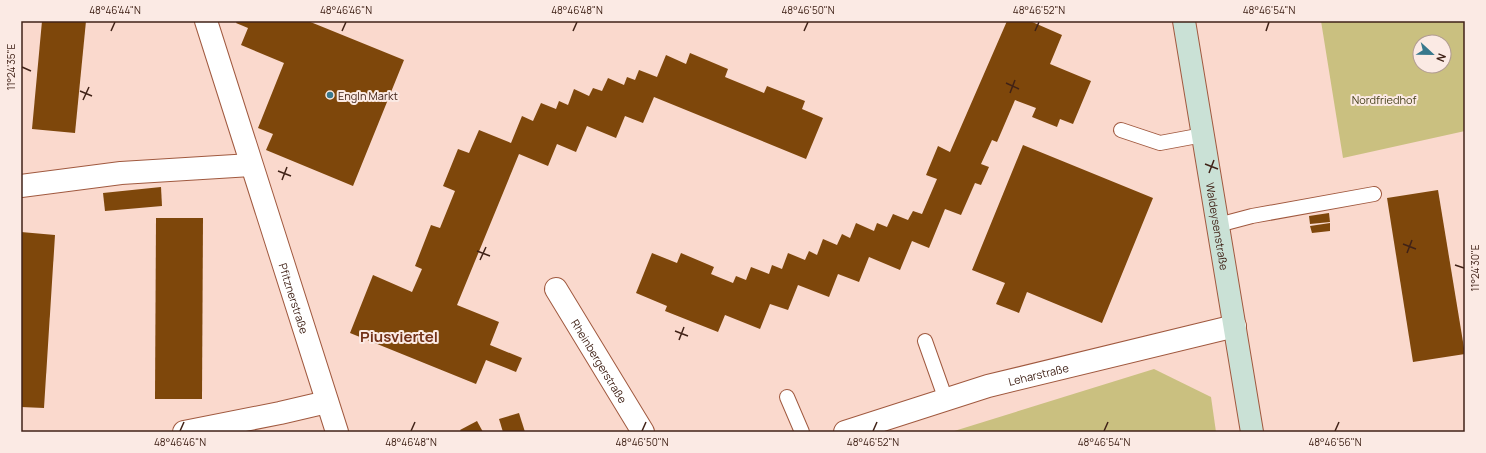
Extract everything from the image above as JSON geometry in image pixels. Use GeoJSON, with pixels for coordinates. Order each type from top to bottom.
{"type":"FeatureCollection","features":[{"type":"Feature","properties":{"kind":"street","name":"Pfitznerstraße"},"geometry":{"type":"LineString","coordinates":[[206,21],[337,432]]}},
{"type":"Feature","properties":{"kind":"street","name":"Waldeysenstraße"},"geometry":{"type":"LineString","coordinates":[[1184,21],[1252,432]]}},
{"type":"Feature","properties":{"kind":"street"},"geometry":{"type":"LineString","coordinates":[[21,186],[121,173],[251,165]]}},
{"type":"Feature","properties":{"kind":"street","name":"Rheinbergerstraße"},"geometry":{"type":"LineString","coordinates":[[556,289],[643,432]]}},
{"type":"Feature","properties":{"kind":"street","name":"Leharstraße"},"geometry":{"type":"LineString","coordinates":[[846,432],[988,386],[1235,326]]}},
{"type":"Feature","properties":{"kind":"street"},"geometry":{"type":"LineString","coordinates":[[184,432],[327,402]]}},
{"type":"Feature","properties":{"kind":"lane"},"geometry":{"type":"LineString","coordinates":[[1121,130],[1160,143],[1203,135]]}},
{"type":"Feature","properties":{"kind":"lane"},"geometry":{"type":"LineString","coordinates":[[1218,225],[1252,216],[1374,194]]}},
{"type":"Feature","properties":{"kind":"lane"},"geometry":{"type":"LineString","coordinates":[[924,341],[946,400]]}},
{"type":"Feature","properties":{"kind":"lane"},"geometry":{"type":"LineString","coordinates":[[787,397],[802,432]]}},
{"type":"Feature","properties":{"kind":"green space","name":"Nordfriedhof"},"geometry":{"type":"Polygon","coordinates":[[[1321,21],[1465,21],[1465,131],[1343,158],[1321,21]]]}},
{"type":"Feature","properties":{"kind":"green space"},"geometry":{"type":"Polygon","coordinates":[[[1154,369],[1211,397],[1216,432],[951,432],[1154,369]]]}},
{"type":"Feature","properties":{"kind":"building"},"geometry":{"type":"Polygon","coordinates":[[[42,21],[86,21],[75,133],[32,129],[42,21]]]}},
{"type":"Feature","properties":{"kind":"building","name":"EngIn Markt"},"geometry":{"type":"Polygon","coordinates":[[[237,21],[308,21],[404,60],[353,186],[266,150],[273,134],[258,128],[284,63],[241,45],[248,28],[236,23],[237,21]]]}},
{"type":"Feature","properties":{"kind":"building"},"geometry":{"type":"Polygon","coordinates":[[[1007,21],[1030,21],[1062,35],[1050,64],[1091,81],[1073,124],[1060,119],[1057,127],[1032,117],[1036,108],[1015,100],[997,142],[992,140],[981,164],[989,167],[981,185],[975,183],[961,215],[945,209],[929,248],[912,241],[900,270],[869,257],[859,282],[838,274],[829,297],[798,285],[788,310],[770,304],[760,329],[725,315],[718,332],[665,311],[667,306],[636,293],[652,253],[677,263],[681,253],[714,267],[711,274],[733,283],[736,276],[746,280],[751,267],[769,274],[772,265],[782,269],[788,253],[805,260],[809,251],[817,255],[823,239],[837,245],[842,234],[850,238],[856,223],[874,231],[877,223],[887,227],[893,214],[908,220],[913,211],[922,214],[937,179],[926,175],[938,146],[950,152],[1007,21]]]}},
{"type":"Feature","properties":{"kind":"building"},"geometry":{"type":"Polygon","coordinates":[[[690,53],[728,69],[725,77],[764,93],[767,86],[805,101],[802,109],[823,118],[806,159],[654,97],[643,123],[625,116],[616,138],[587,126],[576,152],[557,144],[548,166],[519,154],[457,305],[499,322],[490,345],[522,358],[516,372],[486,360],[476,384],[350,333],[373,275],[412,292],[422,269],[415,266],[431,225],[440,228],[455,191],[443,186],[458,149],[469,153],[479,130],[511,143],[522,116],[533,121],[541,103],[556,109],[559,101],[568,105],[574,89],[589,96],[593,88],[602,91],[608,78],[624,85],[627,77],[635,80],[639,70],[657,77],[666,55],[686,64],[690,53]]]}},
{"type":"Feature","properties":{"kind":"building"},"geometry":{"type":"Polygon","coordinates":[[[1023,145],[1153,198],[1102,323],[1027,292],[1019,313],[996,304],[1005,283],[972,270],[1023,145]]]}},
{"type":"Feature","properties":{"kind":"building"},"geometry":{"type":"Polygon","coordinates":[[[161,187],[162,206],[105,211],[103,193],[161,187]]]}},
{"type":"Feature","properties":{"kind":"building"},"geometry":{"type":"Polygon","coordinates":[[[1438,190],[1465,354],[1413,362],[1387,198],[1438,190]]]}},
{"type":"Feature","properties":{"kind":"building"},"geometry":{"type":"Polygon","coordinates":[[[1329,213],[1330,222],[1310,224],[1309,216],[1329,213]]]}},
{"type":"Feature","properties":{"kind":"building"},"geometry":{"type":"Polygon","coordinates":[[[156,218],[203,218],[202,399],[155,399],[156,218]]]}},
{"type":"Feature","properties":{"kind":"building"},"geometry":{"type":"Polygon","coordinates":[[[1330,223],[1330,231],[1312,233],[1310,226],[1330,223]]]}},
{"type":"Feature","properties":{"kind":"building"},"geometry":{"type":"Polygon","coordinates":[[[21,232],[55,235],[44,408],[21,407],[21,232]]]}},
{"type":"Feature","properties":{"kind":"building"},"geometry":{"type":"Polygon","coordinates":[[[519,413],[525,432],[503,432],[499,419],[519,413]]]}},
{"type":"Feature","properties":{"kind":"building"},"geometry":{"type":"Polygon","coordinates":[[[477,421],[483,432],[461,432],[460,430],[477,421]]]}},
{"type":"Feature","properties":{"kind":"place","name":"EngIn Markt"},"geometry":{"type":"Point","coordinates":[330,95]}},
{"type":"Feature","properties":{"kind":"district","name":"Piusviertel"},"geometry":{"type":"Point","coordinates":[399,336]}}]}
